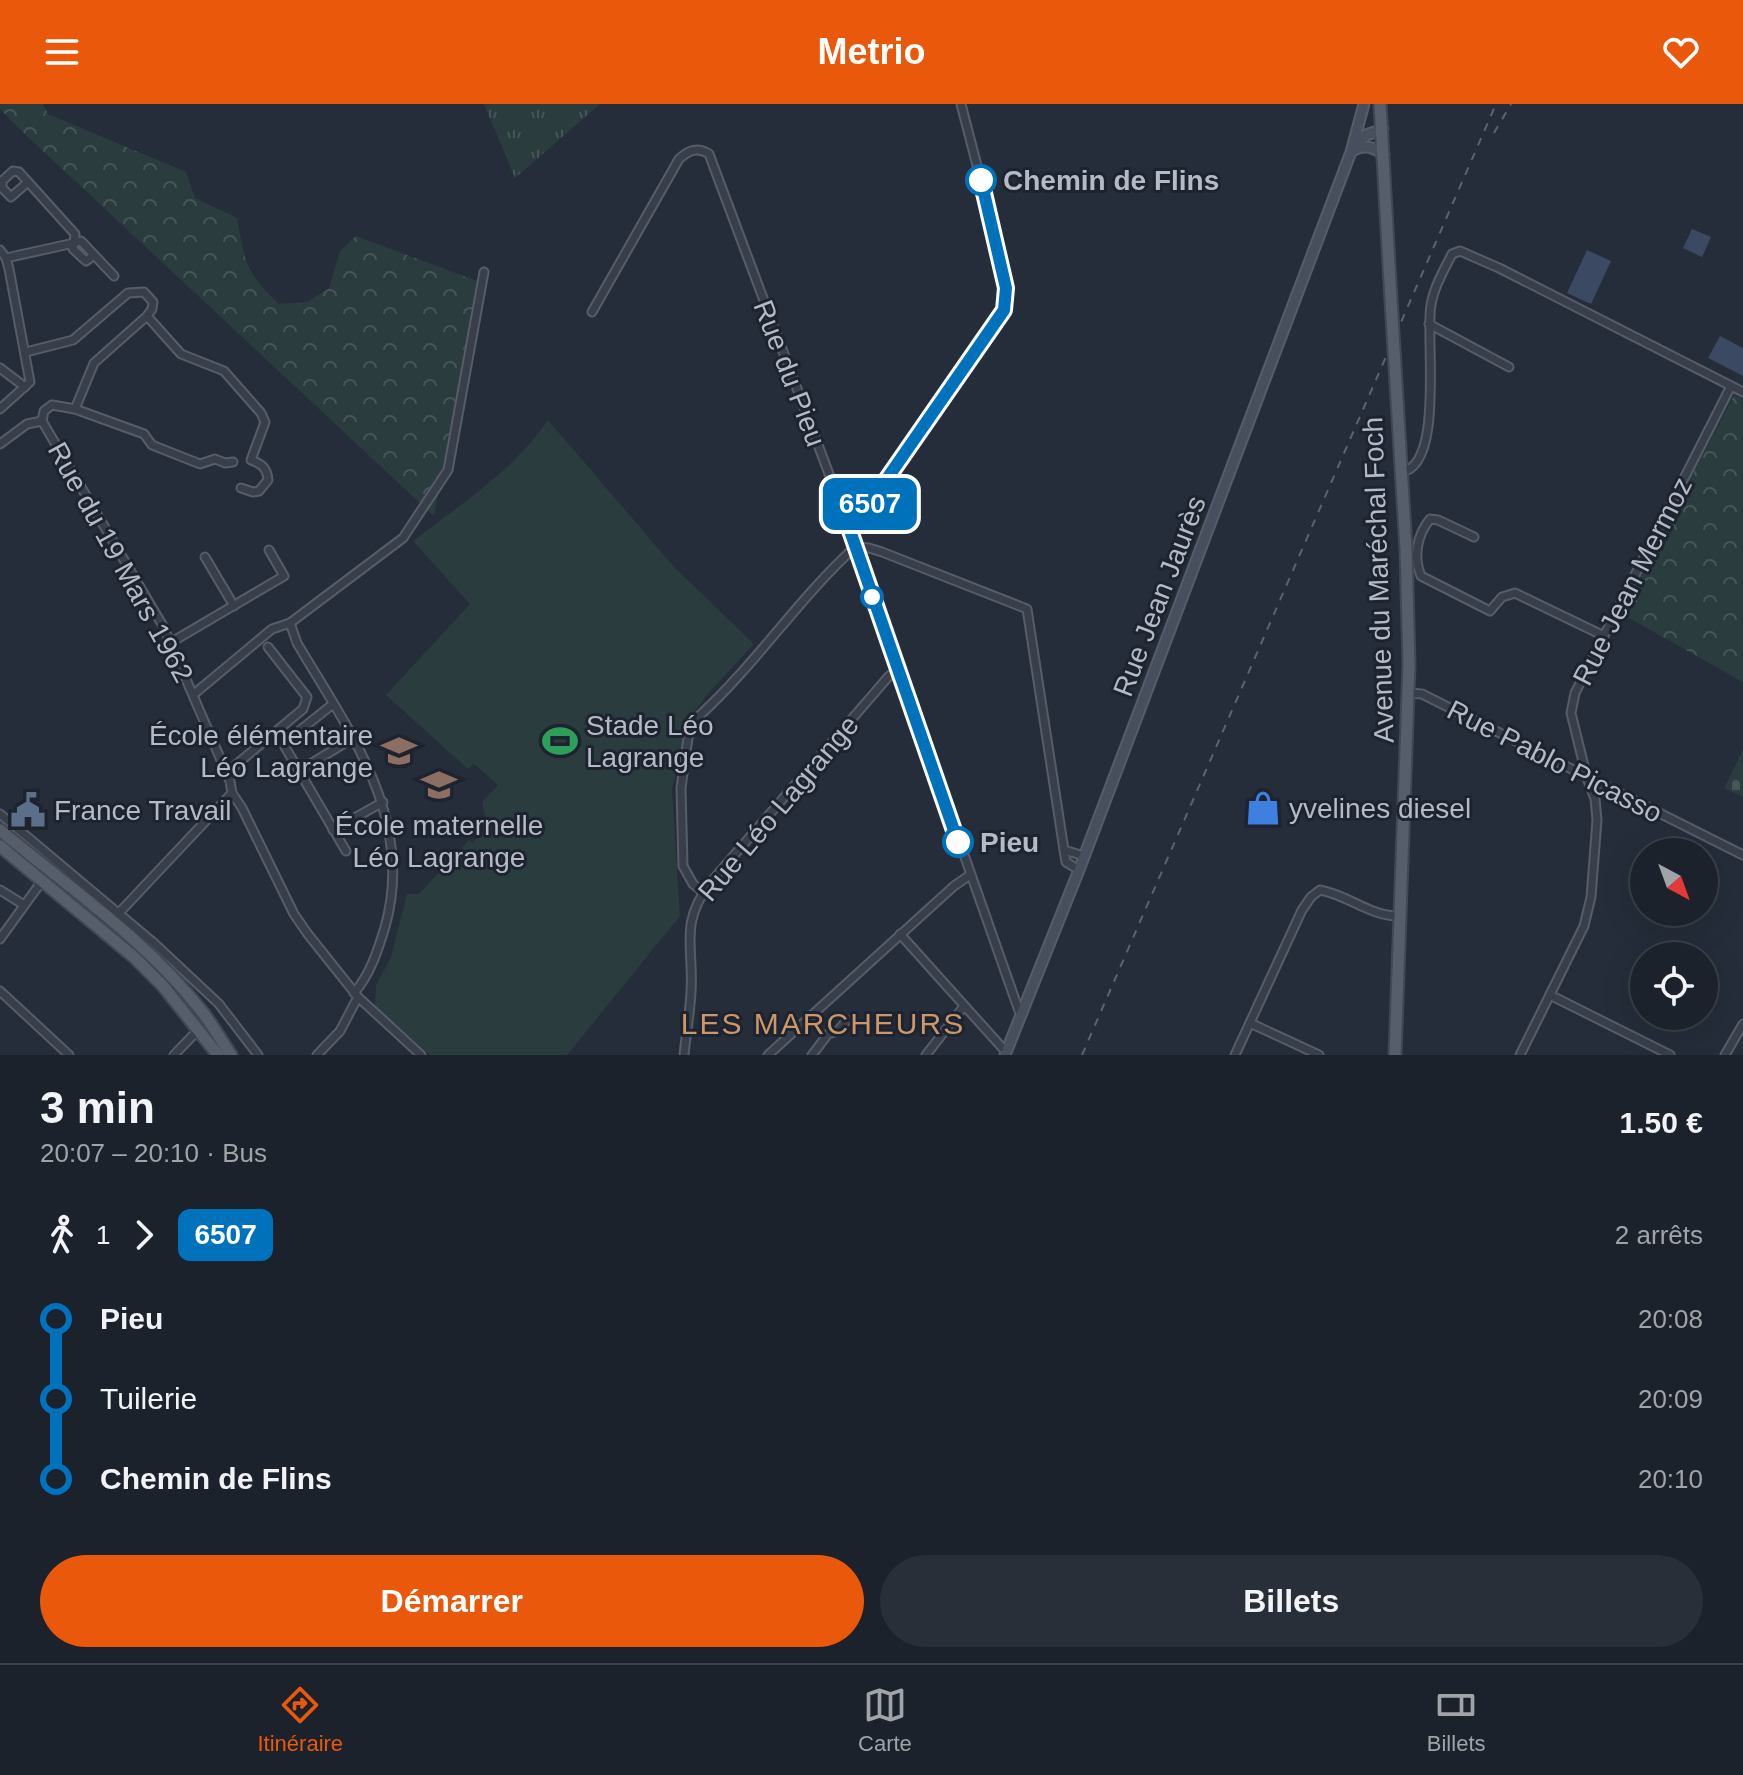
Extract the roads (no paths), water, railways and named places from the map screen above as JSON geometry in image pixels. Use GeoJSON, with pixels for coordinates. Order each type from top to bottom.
{"type":"FeatureCollection","features":[{"type":"Feature","properties":{"kind":"main road","name":"Rue Jean Jaurès"},"geometry":{"type":"LineString","coordinates":[[1006,1054],[1079,870],[1351,152],[1364,104]]}},
{"type":"Feature","properties":{"kind":"main road","name":"Avenue du Maréchal Foch"},"geometry":{"type":"LineString","coordinates":[[1380,104],[1406,549],[1409,693],[1395,1055]]}},
{"type":"Feature","properties":{"kind":"main road"},"geometry":{"type":"LineString","coordinates":[[1358,124],[1367,119],[1382,123]]}},
{"type":"Feature","properties":{"kind":"main road"},"geometry":{"type":"LineString","coordinates":[[1351,152],[1382,123]]}},
{"type":"Feature","properties":{"kind":"main road"},"geometry":{"type":"LineString","coordinates":[[1351,152],[1365,146],[1384,154]]}},
{"type":"Feature","properties":{"kind":"main road"},"geometry":{"type":"LineString","coordinates":[[0,830],[58,878],[116,917],[191,999],[231,1055]]}},
{"type":"Feature","properties":{"kind":"main road"},"geometry":{"type":"LineString","coordinates":[[0,846],[110,936],[163,986],[218,1055]]}},
{"type":"Feature","properties":{"kind":"main road"},"geometry":{"type":"LineString","coordinates":[[42,881],[43,866]]}},
{"type":"Feature","properties":{"kind":"main road"},"geometry":{"type":"LineString","coordinates":[[42,881],[58,878]]}},
{"type":"Feature","properties":{"kind":"main road"},"geometry":{"type":"LineString","coordinates":[[94,923],[116,917]]}},
{"type":"Feature","properties":{"kind":"main road"},"geometry":{"type":"LineString","coordinates":[[110,936],[116,917]]}},
{"type":"Feature","properties":{"kind":"street"},"geometry":{"type":"LineString","coordinates":[[847,522],[866,509],[992,331],[1006,303],[1006,288],[992,223],[961,104]]}},
{"type":"Feature","properties":{"kind":"street","name":"Rue du Pieu"},"geometry":{"type":"LineString","coordinates":[[592,312],[679,159],[693,150],[703,150],[709,154],[847,522],[970,875],[1019,1011],[1023,1013]]}},
{"type":"Feature","properties":{"kind":"street"},"geometry":{"type":"LineString","coordinates":[[28,182],[75,234],[73,249],[81,258],[86,261],[94,255]]}},
{"type":"Feature","properties":{"kind":"street"},"geometry":{"type":"LineString","coordinates":[[6,258],[81,241],[114,276]]}},
{"type":"Feature","properties":{"kind":"street"},"geometry":{"type":"LineString","coordinates":[[0,250],[6,258],[30,382],[0,409]]}},
{"type":"Feature","properties":{"kind":"street"},"geometry":{"type":"LineString","coordinates":[[1401,472],[1415,463],[1427,430],[1431,397],[1431,305],[1438,281],[1452,254],[1460,251],[1743,392]]}},
{"type":"Feature","properties":{"kind":"street"},"geometry":{"type":"LineString","coordinates":[[194,694],[272,629],[290,623],[403,538],[448,470],[484,272]]}},
{"type":"Feature","properties":{"kind":"street"},"geometry":{"type":"LineString","coordinates":[[26,352],[73,340],[128,293],[137,291],[149,296],[153,302],[152,309],[94,363],[75,409]]}},
{"type":"Feature","properties":{"kind":"street"},"geometry":{"type":"LineString","coordinates":[[147,316],[181,354],[224,371],[261,413],[265,422],[251,460],[267,471],[268,480],[259,491],[241,488]]}},
{"type":"Feature","properties":{"kind":"street"},"geometry":{"type":"LineString","coordinates":[[1429,324],[1509,367]]}},
{"type":"Feature","properties":{"kind":"street"},"geometry":{"type":"LineString","coordinates":[[0,368],[25,387]]}},
{"type":"Feature","properties":{"kind":"street","name":"Rue Jean Mermoz"},"geometry":{"type":"LineString","coordinates":[[1520,1055],[1584,926],[1591,897],[1597,820],[1595,799],[1571,713],[1575,693],[1731,386]]}},
{"type":"Feature","properties":{"kind":"street"},"geometry":{"type":"LineString","coordinates":[[0,444],[27,424],[42,421],[44,411],[52,405],[75,409],[144,434],[152,445],[200,464],[215,459],[233,462]]}},
{"type":"Feature","properties":{"kind":"street","name":"Rue du 19 Mars 1962"},"geometry":{"type":"LineString","coordinates":[[42,421],[157,615],[194,694],[232,793],[294,914],[356,995],[421,1055]]}},
{"type":"Feature","properties":{"kind":"street"},"geometry":{"type":"LineString","coordinates":[[1474,537],[1430,519],[1419,533],[1418,568],[1421,576],[1490,611],[1502,597],[1515,593],[1604,636]]}},
{"type":"Feature","properties":{"kind":"street"},"geometry":{"type":"LineString","coordinates":[[703,892],[693,884],[683,866],[681,788],[686,748],[693,726],[800,603],[855,547],[869,548],[1027,609],[1066,862],[1079,870]]}},
{"type":"Feature","properties":{"kind":"street"},"geometry":{"type":"LineString","coordinates":[[170,643],[284,576],[269,550]]}},
{"type":"Feature","properties":{"kind":"street"},"geometry":{"type":"LineString","coordinates":[[205,557],[234,606]]}},
{"type":"Feature","properties":{"kind":"street"},"geometry":{"type":"LineString","coordinates":[[290,623],[297,643],[374,777],[383,802],[392,851],[389,906],[380,942],[340,1031],[317,1055]]}},
{"type":"Feature","properties":{"kind":"street"},"geometry":{"type":"LineString","coordinates":[[226,773],[303,709],[307,697],[268,647]]}},
{"type":"Feature","properties":{"kind":"street","name":"Rue Léo Lagrange"},"geometry":{"type":"LineString","coordinates":[[684,1055],[691,989],[689,933],[692,916],[703,892],[815,759],[889,676],[898,670]]}},
{"type":"Feature","properties":{"kind":"street","name":"Rue Pablo Picasso"},"geometry":{"type":"LineString","coordinates":[[1409,693],[1422,694],[1743,855]]}},
{"type":"Feature","properties":{"kind":"street"},"geometry":{"type":"LineString","coordinates":[[333,704],[285,743],[285,747],[346,851]]}},
{"type":"Feature","properties":{"kind":"street"},"geometry":{"type":"LineString","coordinates":[[299,771],[353,738]]}},
{"type":"Feature","properties":{"kind":"street"},"geometry":{"type":"LineString","coordinates":[[116,917],[232,793]]}},
{"type":"Feature","properties":{"kind":"street"},"geometry":{"type":"LineString","coordinates":[[333,830],[383,802]]}},
{"type":"Feature","properties":{"kind":"street"},"geometry":{"type":"LineString","coordinates":[[0,814],[219,1004],[258,1055]]}},
{"type":"Feature","properties":{"kind":"street"},"geometry":{"type":"LineString","coordinates":[[1064,850],[1084,856]]}},
{"type":"Feature","properties":{"kind":"street"},"geometry":{"type":"LineString","coordinates":[[768,1055],[900,934],[970,875]]}},
{"type":"Feature","properties":{"kind":"street"},"geometry":{"type":"LineString","coordinates":[[0,939],[42,881]]}},
{"type":"Feature","properties":{"kind":"street"},"geometry":{"type":"LineString","coordinates":[[0,890],[24,905]]}},
{"type":"Feature","properties":{"kind":"street"},"geometry":{"type":"LineString","coordinates":[[1235,1055],[1302,910],[1311,897],[1320,890],[1332,892],[1382,916],[1398,916]]}},
{"type":"Feature","properties":{"kind":"street"},"geometry":{"type":"LineString","coordinates":[[900,934],[1006,1054]]}},
{"type":"Feature","properties":{"kind":"street"},"geometry":{"type":"LineString","coordinates":[[0,991],[69,1055]]}},
{"type":"Feature","properties":{"kind":"street"},"geometry":{"type":"LineString","coordinates":[[1550,995],[1670,1055]]}},
{"type":"Feature","properties":{"kind":"street"},"geometry":{"type":"LineString","coordinates":[[926,1055],[964,1006]]}},
{"type":"Feature","properties":{"kind":"street"},"geometry":{"type":"LineString","coordinates":[[812,1055],[828,1034],[838,1031],[847,1020]]}},
{"type":"Feature","properties":{"kind":"street"},"geometry":{"type":"LineString","coordinates":[[1250,1023],[1319,1055]]}},
{"type":"Feature","properties":{"kind":"street"},"geometry":{"type":"LineString","coordinates":[[1725,1055],[1743,1024]]}},
{"type":"Feature","properties":{"kind":"street"},"geometry":{"type":"LineString","coordinates":[[174,1055],[199,1029]]}},
{"type":"Feature","properties":{"kind":"water"},"geometry":{"type":"Polygon","coordinates":[[[1692,229],[1711,237],[1702,257],[1683,248],[1692,229]]]}},
{"type":"Feature","properties":{"kind":"water"},"geometry":{"type":"Polygon","coordinates":[[[1587,250],[1611,261],[1591,304],[1567,293],[1587,250]]]}},
{"type":"Feature","properties":{"kind":"water"},"geometry":{"type":"Polygon","coordinates":[[[1720,336],[1743,348],[1743,376],[1708,358],[1720,336]]]}},
{"type":"Feature","properties":{"kind":"railway"},"geometry":{"type":"LineString","coordinates":[[1082,1055],[1496,104]]}},
{"type":"Feature","properties":{"kind":"railway"},"geometry":{"type":"LineString","coordinates":[[1494,133],[1511,104]]}},
{"type":"Feature","properties":{"kind":"place","name":"Chemin de Flins"},"geometry":{"type":"Point","coordinates":[981,180]}},
{"type":"Feature","properties":{"kind":"place","name":"Stade Léo Lagrange"},"geometry":{"type":"Point","coordinates":[560,741]}},
{"type":"Feature","properties":{"kind":"place","name":"École élémentaire Léo Lagrange"},"geometry":{"type":"Point","coordinates":[399,751]}},
{"type":"Feature","properties":{"kind":"place","name":"École maternelle Léo Lagrange"},"geometry":{"type":"Point","coordinates":[439,785]}},
{"type":"Feature","properties":{"kind":"place","name":"yvelines diesel"},"geometry":{"type":"Point","coordinates":[1263,808]}},
{"type":"Feature","properties":{"kind":"place","name":"France Travail"},"geometry":{"type":"Point","coordinates":[28,810]}},
{"type":"Feature","properties":{"kind":"place","name":"Pieu"},"geometry":{"type":"Point","coordinates":[958,842]}},
{"type":"Feature","properties":{"kind":"district","name":"LES MARCHEURS"},"geometry":{"type":"Point","coordinates":[823,1024]}}]}
